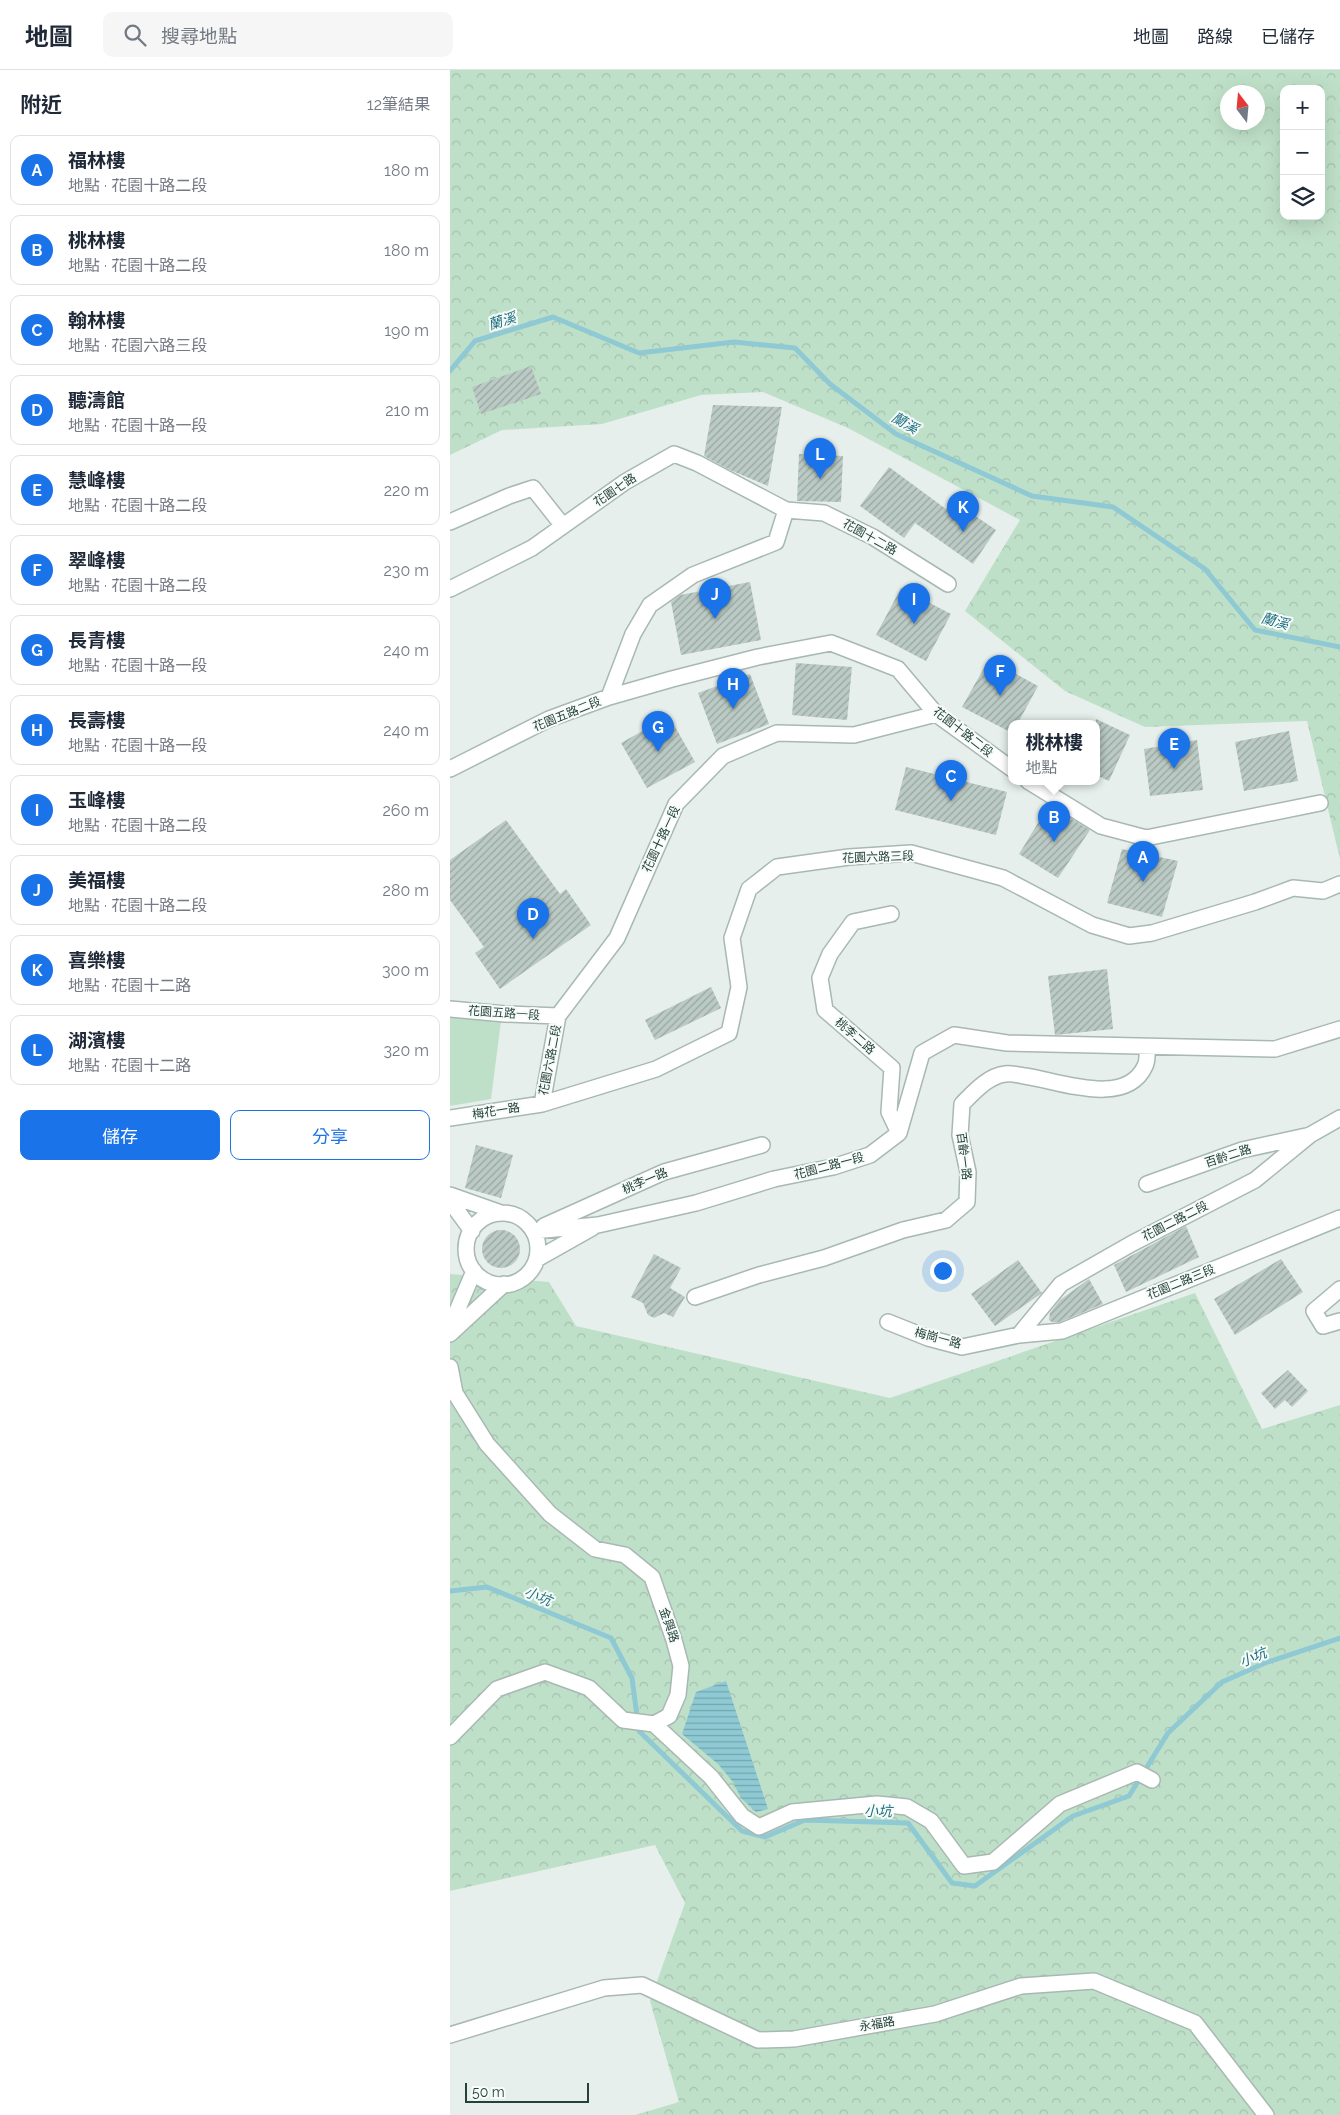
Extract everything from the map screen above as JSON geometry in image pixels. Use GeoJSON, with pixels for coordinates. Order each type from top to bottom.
{"type":"FeatureCollection","features":[{"type":"Feature","properties":{"kind":"street","name":"花園七路"},"geometry":{"type":"LineString","coordinates":[[450,589],[532,548],[625,482],[674,454],[696,463],[786,510]]}},
{"type":"Feature","properties":{"kind":"street"},"geometry":{"type":"LineString","coordinates":[[450,522],[508,496],[533,488],[563,526]]}},
{"type":"Feature","properties":{"kind":"street","name":"花園十二路"},"geometry":{"type":"LineString","coordinates":[[786,510],[824,513],[873,537],[948,584]]}},
{"type":"Feature","properties":{"kind":"street","name":"花園五路二段"},"geometry":{"type":"LineString","coordinates":[[466,761],[549,719],[609,697],[633,634],[650,605],[693,575],[776,542],[786,510]]}},
{"type":"Feature","properties":{"kind":"street","name":"花園十路二段"},"geometry":{"type":"LineString","coordinates":[[609,697],[672,678],[831,643],[898,669],[936,714],[1008,766]]}},
{"type":"Feature","properties":{"kind":"street","name":"花園十路一段"},"geometry":{"type":"LineString","coordinates":[[558,1016],[617,938],[676,804],[723,756],[777,733],[854,735],[936,714]]}},
{"type":"Feature","properties":{"kind":"street"},"geometry":{"type":"LineString","coordinates":[[450,764],[466,761]]}},
{"type":"Feature","properties":{"kind":"street"},"geometry":{"type":"LineString","coordinates":[[450,769],[466,761]]}},
{"type":"Feature","properties":{"kind":"street"},"geometry":{"type":"LineString","coordinates":[[1034,785],[1101,826],[1146,838],[1320,803]]}},
{"type":"Feature","properties":{"kind":"street","name":"花園六路三段"},"geometry":{"type":"LineString","coordinates":[[542,1104],[656,1069],[729,1033],[739,987],[732,938],[749,889],[777,867],[849,857],[911,853],[1003,878],[1092,926],[1129,936],[1152,933],[1255,902],[1293,888],[1323,891],[1340,884]]}},
{"type":"Feature","properties":{"kind":"street","name":"桃李二路"},"geometry":{"type":"LineString","coordinates":[[891,914],[853,922],[830,954],[820,978],[825,1010],[892,1068],[889,1112],[899,1133]]}},
{"type":"Feature","properties":{"kind":"street","name":"花園五路一段"},"geometry":{"type":"LineString","coordinates":[[450,1009],[558,1016]]}},
{"type":"Feature","properties":{"kind":"street","name":"花園六路二段"},"geometry":{"type":"LineString","coordinates":[[542,1104],[558,1016]]}},
{"type":"Feature","properties":{"kind":"street"},"geometry":{"type":"LineString","coordinates":[[899,1133],[922,1053],[954,1035],[1007,1043],[1275,1049],[1340,1029]]}},
{"type":"Feature","properties":{"kind":"street","name":"百齡一路"},"geometry":{"type":"LineString","coordinates":[[695,1297],[759,1275],[824,1258],[903,1230],[946,1220],[967,1202],[968,1172],[960,1135],[962,1104],[984,1083],[1006,1074],[1048,1080],[1081,1088],[1112,1090],[1137,1079],[1146,1064],[1147,1047]]}},
{"type":"Feature","properties":{"kind":"street","name":"梅花一路"},"geometry":{"type":"LineString","coordinates":[[450,1118],[542,1104]]}},
{"type":"Feature","properties":{"kind":"street","name":"花園二路二段"},"geometry":{"type":"LineString","coordinates":[[1019,1336],[1061,1284],[1131,1244],[1255,1180],[1310,1135],[1340,1118]]}},
{"type":"Feature","properties":{"kind":"street","name":"花園二路一段"},"geometry":{"type":"LineString","coordinates":[[534,1231],[598,1225],[696,1204],[774,1179],[834,1167],[870,1155],[899,1133]]}},
{"type":"Feature","properties":{"kind":"street","name":"百齡二路"},"geometry":{"type":"LineString","coordinates":[[1147,1184],[1242,1150],[1310,1135]]}},
{"type":"Feature","properties":{"kind":"street","name":"桃李一路"},"geometry":{"type":"LineString","coordinates":[[534,1231],[664,1172],[762,1144]]}},
{"type":"Feature","properties":{"kind":"street"},"geometry":{"type":"LineString","coordinates":[[450,1195],[505,1214]]}},
{"type":"Feature","properties":{"kind":"street"},"geometry":{"type":"LineString","coordinates":[[450,1201],[472,1231]]}},
{"type":"Feature","properties":{"kind":"street"},"geometry":{"type":"LineString","coordinates":[[495,1213],[515,1215],[534,1231],[538,1249],[536,1259],[532,1269],[525,1277],[515,1283],[493,1284],[482,1280],[468,1262],[465,1251],[466,1240],[477,1222],[485,1216],[495,1213]]}},
{"type":"Feature","properties":{"kind":"street","name":"花園二路三段"},"geometry":{"type":"LineString","coordinates":[[1019,1336],[1062,1331],[1340,1218]]}},
{"type":"Feature","properties":{"kind":"street"},"geometry":{"type":"LineString","coordinates":[[536,1259],[598,1225]]}},
{"type":"Feature","properties":{"kind":"street"},"geometry":{"type":"LineString","coordinates":[[450,1327],[474,1271]]}},
{"type":"Feature","properties":{"kind":"street"},"geometry":{"type":"LineString","coordinates":[[450,1334],[504,1284]]}},
{"type":"Feature","properties":{"kind":"street"},"geometry":{"type":"LineString","coordinates":[[1340,1289],[1314,1311],[1322,1326],[1340,1321]]}},
{"type":"Feature","properties":{"kind":"street","name":"梅崗一路"},"geometry":{"type":"LineString","coordinates":[[888,1322],[928,1338],[962,1347],[1019,1336]]}},
{"type":"Feature","properties":{"kind":"street","name":"金興路"},"geometry":{"type":"LineString","coordinates":[[450,1367],[455,1393],[486,1444],[550,1514],[595,1549],[625,1555],[652,1577],[681,1666],[678,1695],[670,1716],[654,1724]]}},
{"type":"Feature","properties":{"kind":"street"},"geometry":{"type":"LineString","coordinates":[[450,1737],[497,1689],[545,1672],[589,1688],[623,1720],[654,1724],[711,1777],[742,1816],[759,1827],[792,1812],[877,1804],[907,1807],[931,1821],[964,1866],[993,1862],[1060,1804],[1137,1772],[1152,1780]]}},
{"type":"Feature","properties":{"kind":"street","name":"永福路"},"geometry":{"type":"LineString","coordinates":[[450,2035],[604,1988],[642,1985],[758,2040],[794,2039],[935,2014],[1021,1986],[1094,1980],[1196,2023],[1266,2115]]}},
{"type":"Feature","properties":{"kind":"green space"},"geometry":{"type":"Polygon","coordinates":[[[450,70],[1340,70],[1340,859],[1307,721],[1145,727],[1065,691],[965,611],[1020,520],[848,428],[763,392],[701,395],[602,424],[502,430],[450,455],[450,70]]]}},
{"type":"Feature","properties":{"kind":"green space"},"geometry":{"type":"Polygon","coordinates":[[[450,1016],[501,1021],[491,1099],[450,1106],[450,1016]]]}},
{"type":"Feature","properties":{"kind":"green space"},"geometry":{"type":"Polygon","coordinates":[[[450,1274],[549,1282],[576,1326],[890,1398],[1195,1293],[1262,1429],[1340,1405],[1340,2115],[635,2115],[679,2102],[650,2001],[685,1903],[655,1845],[450,1891],[450,1274]]]}},
{"type":"Feature","properties":{"kind":"water"},"geometry":{"type":"Polygon","coordinates":[[[726,1681],[768,1809],[756,1812],[741,1798],[733,1782],[718,1764],[682,1734],[696,1692],[726,1681]]]}},
{"type":"Feature","properties":{"kind":"building"},"geometry":{"type":"Polygon","coordinates":[[[531,366],[541,394],[481,414],[472,387],[531,366]]]}},
{"type":"Feature","properties":{"kind":"building"},"geometry":{"type":"Polygon","coordinates":[[[713,405],[782,407],[768,486],[730,470],[704,456],[713,405]]]}},
{"type":"Feature","properties":{"kind":"building"},"geometry":{"type":"Polygon","coordinates":[[[799,454],[843,456],[841,502],[797,501],[799,454]]]}},
{"type":"Feature","properties":{"kind":"building"},"geometry":{"type":"Polygon","coordinates":[[[889,467],[946,509],[952,500],[996,530],[973,564],[915,523],[904,538],[860,506],[889,467]]]}},
{"type":"Feature","properties":{"kind":"building"},"geometry":{"type":"Polygon","coordinates":[[[750,582],[761,640],[681,655],[671,602],[680,595],[750,582]]]}},
{"type":"Feature","properties":{"kind":"building"},"geometry":{"type":"Polygon","coordinates":[[[901,588],[951,614],[926,661],[876,635],[901,588]]]}},
{"type":"Feature","properties":{"kind":"building"},"geometry":{"type":"Polygon","coordinates":[[[989,659],[1038,686],[1020,720],[1008,720],[1008,731],[962,707],[989,659]]]}},
{"type":"Feature","properties":{"kind":"building"},"geometry":{"type":"Polygon","coordinates":[[[796,663],[852,667],[847,720],[792,715],[796,663]]]}},
{"type":"Feature","properties":{"kind":"building"},"geometry":{"type":"Polygon","coordinates":[[[750,674],[769,724],[717,744],[698,693],[750,674]]]}},
{"type":"Feature","properties":{"kind":"building"},"geometry":{"type":"Polygon","coordinates":[[[669,716],[695,762],[647,788],[621,743],[669,716]]]}},
{"type":"Feature","properties":{"kind":"building"},"geometry":{"type":"Polygon","coordinates":[[[1100,721],[1130,735],[1109,781],[1100,777],[1100,721]]]}},
{"type":"Feature","properties":{"kind":"building"},"geometry":{"type":"Polygon","coordinates":[[[1289,731],[1298,781],[1244,791],[1235,742],[1289,731]]]}},
{"type":"Feature","properties":{"kind":"building"},"geometry":{"type":"Polygon","coordinates":[[[1197,740],[1203,790],[1150,796],[1144,749],[1197,740]]]}},
{"type":"Feature","properties":{"kind":"building"},"geometry":{"type":"Polygon","coordinates":[[[906,767],[1007,792],[996,835],[895,810],[906,767]]]}},
{"type":"Feature","properties":{"kind":"building"},"geometry":{"type":"Polygon","coordinates":[[[1049,805],[1090,830],[1058,878],[1019,854],[1049,805]]]}},
{"type":"Feature","properties":{"kind":"building"},"geometry":{"type":"Polygon","coordinates":[[[506,820],[560,894],[566,889],[591,925],[500,989],[475,953],[484,947],[450,900],[450,860],[506,820]]]}},
{"type":"Feature","properties":{"kind":"building"},"geometry":{"type":"Polygon","coordinates":[[[1122,849],[1178,861],[1162,917],[1107,903],[1122,849]]]}},
{"type":"Feature","properties":{"kind":"building"},"geometry":{"type":"Polygon","coordinates":[[[1107,969],[1113,1029],[1055,1035],[1048,976],[1107,969]]]}},
{"type":"Feature","properties":{"kind":"building"},"geometry":{"type":"Polygon","coordinates":[[[711,987],[721,1008],[655,1040],[645,1020],[711,987]]]}},
{"type":"Feature","properties":{"kind":"building"},"geometry":{"type":"Polygon","coordinates":[[[476,1145],[513,1155],[501,1198],[465,1188],[476,1145]]]}},
{"type":"Feature","properties":{"kind":"building"},"geometry":{"type":"Polygon","coordinates":[[[1186,1226],[1199,1257],[1126,1292],[1114,1265],[1186,1226]]]}},
{"type":"Feature","properties":{"kind":"building"},"geometry":{"type":"Polygon","coordinates":[[[501,1230],[514,1236],[520,1249],[514,1262],[501,1268],[488,1262],[482,1249],[488,1236],[501,1230]]]}},
{"type":"Feature","properties":{"kind":"building"},"geometry":{"type":"Polygon","coordinates":[[[654,1254],[681,1268],[670,1288],[685,1297],[673,1317],[664,1313],[654,1318],[648,1315],[643,1303],[631,1297],[654,1254]]]}},
{"type":"Feature","properties":{"kind":"building"},"geometry":{"type":"Polygon","coordinates":[[[1281,1259],[1303,1292],[1235,1335],[1214,1299],[1281,1259]]]}},
{"type":"Feature","properties":{"kind":"building"},"geometry":{"type":"Polygon","coordinates":[[[1018,1260],[1042,1293],[995,1326],[971,1294],[1018,1260]]]}},
{"type":"Feature","properties":{"kind":"building"},"geometry":{"type":"Polygon","coordinates":[[[1089,1279],[1103,1304],[1060,1322],[1049,1320],[1050,1313],[1060,1300],[1089,1279]]]}},
{"type":"Feature","properties":{"kind":"building"},"geometry":{"type":"Polygon","coordinates":[[[1288,1370],[1308,1391],[1292,1407],[1285,1400],[1275,1409],[1261,1393],[1288,1370]]]}},
{"type":"Feature","properties":{"kind":"waterway","name":"蘭溪"},"geometry":{"type":"LineString","coordinates":[[450,371],[475,341],[553,317],[639,353],[734,342],[795,348],[830,384],[896,434],[1032,496],[1113,507],[1205,569],[1255,630],[1340,647]]}},
{"type":"Feature","properties":{"kind":"waterway","name":"小坑"},"geometry":{"type":"LineString","coordinates":[[450,1591],[487,1587],[611,1638],[632,1678],[639,1731],[742,1831],[765,1837],[805,1820],[908,1823],[952,1883],[975,1886],[1073,1816],[1129,1796],[1168,1733],[1222,1682],[1265,1663],[1340,1638]]}},
{"type":"Feature","properties":{"kind":"place","name":"湖濱樓"},"geometry":{"type":"Point","coordinates":[820,479]}},
{"type":"Feature","properties":{"kind":"place","name":"喜樂樓"},"geometry":{"type":"Point","coordinates":[963,532]}},
{"type":"Feature","properties":{"kind":"place","name":"美福樓"},"geometry":{"type":"Point","coordinates":[715,619]}},
{"type":"Feature","properties":{"kind":"place","name":"玉峰樓"},"geometry":{"type":"Point","coordinates":[914,624]}},
{"type":"Feature","properties":{"kind":"place","name":"翠峰樓"},"geometry":{"type":"Point","coordinates":[1000,696]}},
{"type":"Feature","properties":{"kind":"place","name":"長壽樓"},"geometry":{"type":"Point","coordinates":[733,709]}},
{"type":"Feature","properties":{"kind":"place","name":"長青樓"},"geometry":{"type":"Point","coordinates":[658,752]}},
{"type":"Feature","properties":{"kind":"place","name":"慧峰樓"},"geometry":{"type":"Point","coordinates":[1174,769]}},
{"type":"Feature","properties":{"kind":"place","name":"翰林樓"},"geometry":{"type":"Point","coordinates":[951,801]}},
{"type":"Feature","properties":{"kind":"place","name":"桃林樓"},"geometry":{"type":"Point","coordinates":[1054,842]}},
{"type":"Feature","properties":{"kind":"place","name":"福林樓"},"geometry":{"type":"Point","coordinates":[1143,882]}},
{"type":"Feature","properties":{"kind":"place","name":"聽濤館"},"geometry":{"type":"Point","coordinates":[533,939]}}]}
